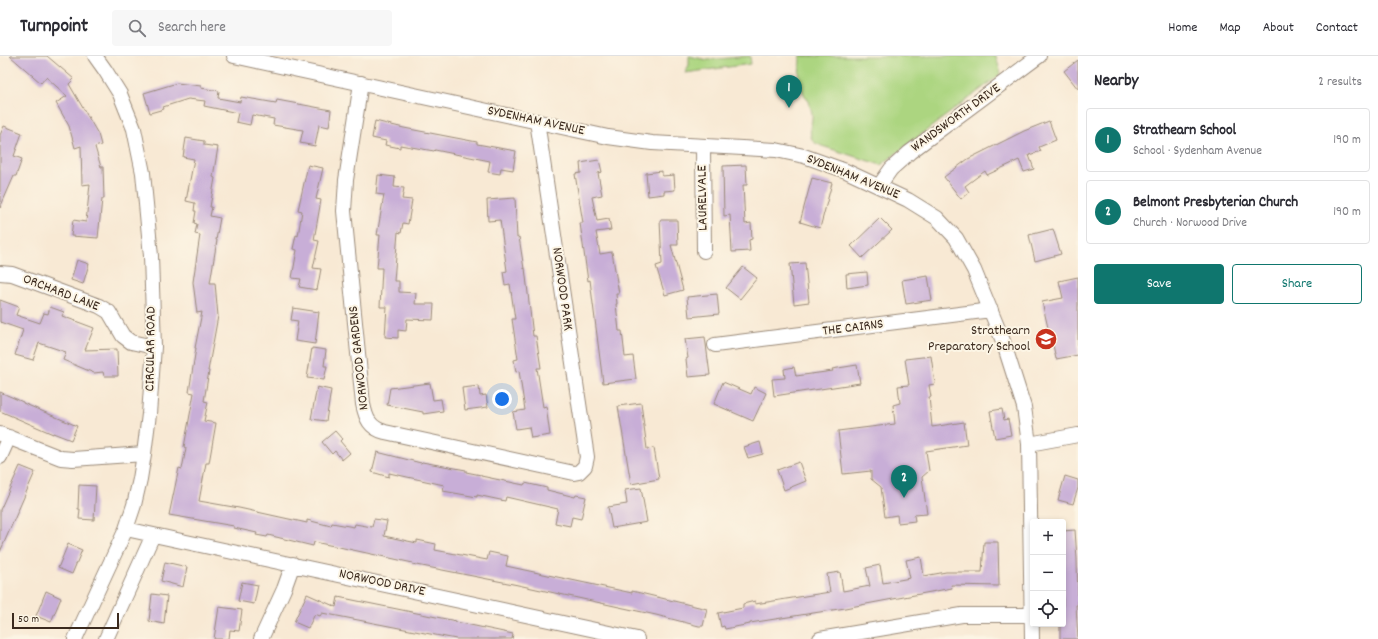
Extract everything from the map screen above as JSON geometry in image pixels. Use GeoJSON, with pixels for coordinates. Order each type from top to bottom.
{"type":"FeatureCollection","features":[{"type":"Feature","properties":{"kind":"street","name":"CIRCULAR ROAD"},"geometry":{"type":"LineString","coordinates":[[75,639],[126,529],[138,485],[149,414],[154,348],[151,256],[143,173],[134,129],[120,94],[95,56]]}},
{"type":"Feature","properties":{"kind":"street","name":"SYDENHAM AVENUE"},"geometry":{"type":"LineString","coordinates":[[234,56],[608,137],[652,143],[776,150],[804,156],[846,171],[879,186],[908,200],[937,218],[956,238],[974,270],[1003,340],[1024,407],[1030,444],[1031,591]]}},
{"type":"Feature","properties":{"kind":"street","name":"WANDSWORTH DRIVE"},"geometry":{"type":"LineString","coordinates":[[879,186],[891,169],[910,152],[1039,56]]}},
{"type":"Feature","properties":{"kind":"street","name":"NORWOOD GARDENS"},"geometry":{"type":"LineString","coordinates":[[361,83],[346,180],[344,211],[363,404],[367,419],[374,428],[385,432],[570,472],[579,472],[582,470],[585,466],[587,458]]}},
{"type":"Feature","properties":{"kind":"street","name":"NORWOOD PARK"},"geometry":{"type":"LineString","coordinates":[[537,121],[587,458]]}},
{"type":"Feature","properties":{"kind":"street","name":"LAURELVALE"},"geometry":{"type":"LineString","coordinates":[[703,146],[704,251]]}},
{"type":"Feature","properties":{"kind":"street","name":"ORCHARD LANE"},"geometry":{"type":"LineString","coordinates":[[0,273],[12,274],[99,306],[109,312],[123,336],[131,342],[154,348]]}},
{"type":"Feature","properties":{"kind":"street","name":"THE CAIRNS"},"geometry":{"type":"LineString","coordinates":[[715,345],[991,310]]}},
{"type":"Feature","properties":{"kind":"street"},"geometry":{"type":"LineString","coordinates":[[0,457],[4,435],[61,458],[73,459],[144,454]]}},
{"type":"Feature","properties":{"kind":"street"},"geometry":{"type":"LineString","coordinates":[[1030,444],[1078,435]]}},
{"type":"Feature","properties":{"kind":"street","name":"NORWOOD DRIVE"},"geometry":{"type":"LineString","coordinates":[[126,529],[293,564],[622,637],[637,639]]}},
{"type":"Feature","properties":{"kind":"street"},"geometry":{"type":"LineString","coordinates":[[106,639],[153,535]]}},
{"type":"Feature","properties":{"kind":"street"},"geometry":{"type":"LineString","coordinates":[[261,639],[284,589],[293,564]]}},
{"type":"Feature","properties":{"kind":"street"},"geometry":{"type":"LineString","coordinates":[[820,639],[962,615],[1030,615]]}},
{"type":"Feature","properties":{"kind":"street","name":"SYDENHAM AVENUE"},"geometry":{"type":"LineString","coordinates":[[1032,627],[1032,639]]}},
{"type":"Feature","properties":{"kind":"green space"},"geometry":{"type":"Polygon","coordinates":[[[689,56],[707,60],[750,56],[751,64],[685,73],[689,65],[689,56]]]}},
{"type":"Feature","properties":{"kind":"green space"},"geometry":{"type":"Polygon","coordinates":[[[800,56],[996,56],[1001,74],[881,165],[822,146],[813,140],[810,133],[812,117],[811,110],[800,83],[800,56]]]}},
{"type":"Feature","properties":{"kind":"building"},"geometry":{"type":"Polygon","coordinates":[[[10,56],[47,56],[74,79],[69,84],[98,134],[101,145],[95,147],[101,167],[103,167],[104,199],[102,199],[98,238],[71,236],[73,220],[86,222],[90,184],[82,185],[81,146],[75,148],[69,126],[56,103],[67,96],[46,77],[41,83],[10,56]]]}},
{"type":"Feature","properties":{"kind":"building"},"geometry":{"type":"Polygon","coordinates":[[[1078,60],[1078,89],[1064,71],[1078,60]]]}},
{"type":"Feature","properties":{"kind":"building"},"geometry":{"type":"Polygon","coordinates":[[[177,83],[201,86],[201,88],[219,91],[218,98],[240,102],[241,97],[276,103],[277,100],[331,110],[329,127],[319,125],[315,146],[300,143],[303,130],[273,125],[274,119],[252,115],[250,125],[236,122],[238,113],[204,106],[205,101],[188,99],[150,113],[144,93],[177,83]]]}},
{"type":"Feature","properties":{"kind":"building"},"geometry":{"type":"Polygon","coordinates":[[[375,121],[477,142],[477,144],[516,151],[513,170],[501,168],[500,174],[488,172],[490,161],[435,150],[400,145],[400,148],[385,145],[386,141],[372,138],[375,121]]]}},
{"type":"Feature","properties":{"kind":"building"},"geometry":{"type":"Polygon","coordinates":[[[1049,121],[1056,140],[1039,147],[1041,151],[1029,155],[1034,169],[1024,172],[1019,160],[987,175],[985,171],[965,186],[969,192],[961,199],[944,177],[968,159],[1024,131],[1049,121]]]}},
{"type":"Feature","properties":{"kind":"building"},"geometry":{"type":"Polygon","coordinates":[[[4,126],[22,133],[14,156],[22,159],[16,176],[14,176],[0,208],[0,135],[4,126]]]}},
{"type":"Feature","properties":{"kind":"building"},"geometry":{"type":"Polygon","coordinates":[[[186,138],[204,141],[204,145],[218,147],[213,177],[215,178],[210,216],[220,218],[210,283],[215,283],[218,316],[204,401],[208,402],[204,421],[216,423],[209,463],[206,463],[199,501],[307,523],[307,520],[331,526],[332,523],[354,527],[355,524],[372,527],[374,519],[387,521],[384,536],[417,543],[417,540],[436,544],[435,550],[487,560],[489,552],[508,556],[506,566],[632,593],[632,591],[707,609],[703,626],[339,547],[314,542],[313,546],[268,535],[267,537],[256,535],[257,533],[234,528],[234,526],[169,515],[179,468],[182,469],[186,448],[184,447],[194,393],[189,392],[202,312],[197,313],[193,282],[200,235],[195,234],[197,224],[194,223],[196,211],[194,211],[195,203],[186,201],[194,159],[183,157],[186,138]]]}},
{"type":"Feature","properties":{"kind":"building"},"geometry":{"type":"Polygon","coordinates":[[[599,160],[602,172],[598,173],[602,195],[592,197],[597,221],[609,219],[611,230],[596,232],[600,254],[612,252],[619,294],[616,294],[616,304],[619,331],[622,331],[625,357],[633,356],[636,379],[603,383],[590,280],[588,281],[580,223],[583,223],[575,174],[581,173],[580,163],[599,160]]]}},
{"type":"Feature","properties":{"kind":"building"},"geometry":{"type":"Polygon","coordinates":[[[308,165],[323,168],[316,199],[321,200],[314,240],[319,241],[313,268],[321,269],[317,290],[299,287],[301,279],[292,278],[297,250],[293,249],[296,235],[298,236],[302,211],[298,210],[308,165]]]}},
{"type":"Feature","properties":{"kind":"building"},"geometry":{"type":"Polygon","coordinates":[[[746,165],[747,185],[743,185],[745,224],[751,223],[752,239],[749,240],[750,251],[732,252],[730,215],[724,216],[723,166],[746,165]]]}},
{"type":"Feature","properties":{"kind":"building"},"geometry":{"type":"Polygon","coordinates":[[[662,171],[662,176],[674,175],[675,190],[664,191],[664,194],[648,196],[646,173],[662,171]]]}},
{"type":"Feature","properties":{"kind":"building"},"geometry":{"type":"Polygon","coordinates":[[[378,175],[395,177],[394,187],[404,188],[402,199],[412,200],[408,224],[403,223],[401,233],[398,232],[394,281],[399,281],[399,292],[416,293],[415,304],[434,304],[433,320],[407,319],[406,331],[398,330],[398,338],[385,337],[387,307],[380,307],[382,268],[377,268],[380,235],[377,235],[384,195],[376,194],[378,175]]]}},
{"type":"Feature","properties":{"kind":"building"},"geometry":{"type":"Polygon","coordinates":[[[812,178],[832,183],[820,228],[800,222],[812,178]]]}},
{"type":"Feature","properties":{"kind":"building"},"geometry":{"type":"Polygon","coordinates":[[[515,198],[517,238],[519,237],[524,269],[525,268],[533,336],[536,336],[541,368],[537,368],[543,407],[546,406],[550,435],[531,438],[529,427],[516,429],[513,412],[525,410],[519,371],[516,372],[514,360],[518,359],[512,319],[515,319],[510,284],[505,285],[503,272],[507,271],[500,220],[488,221],[487,200],[515,198]]]}},
{"type":"Feature","properties":{"kind":"building"},"geometry":{"type":"Polygon","coordinates":[[[880,218],[892,230],[862,258],[851,246],[880,218]]]}},
{"type":"Feature","properties":{"kind":"building"},"geometry":{"type":"Polygon","coordinates":[[[660,220],[677,220],[678,245],[671,245],[683,290],[665,295],[656,266],[662,264],[660,220]]]}},
{"type":"Feature","properties":{"kind":"building"},"geometry":{"type":"Polygon","coordinates":[[[1053,229],[1061,254],[1035,261],[1029,235],[1053,229]]]}},
{"type":"Feature","properties":{"kind":"building"},"geometry":{"type":"Polygon","coordinates":[[[77,260],[89,264],[83,284],[71,280],[77,260]]]}},
{"type":"Feature","properties":{"kind":"building"},"geometry":{"type":"Polygon","coordinates":[[[805,263],[809,302],[794,304],[790,264],[805,263]]]}},
{"type":"Feature","properties":{"kind":"building"},"geometry":{"type":"Polygon","coordinates":[[[743,267],[757,278],[740,299],[726,288],[743,267]]]}},
{"type":"Feature","properties":{"kind":"building"},"geometry":{"type":"Polygon","coordinates":[[[867,272],[868,285],[847,288],[846,274],[867,272]]]}},
{"type":"Feature","properties":{"kind":"building"},"geometry":{"type":"Polygon","coordinates":[[[928,276],[932,300],[906,304],[902,280],[928,276]]]}},
{"type":"Feature","properties":{"kind":"building"},"geometry":{"type":"Polygon","coordinates":[[[1078,277],[1078,355],[1056,359],[1042,302],[1063,298],[1059,281],[1078,277]]]}},
{"type":"Feature","properties":{"kind":"building"},"geometry":{"type":"Polygon","coordinates":[[[717,294],[719,314],[689,317],[687,297],[717,294]]]}},
{"type":"Feature","properties":{"kind":"building"},"geometry":{"type":"Polygon","coordinates":[[[0,300],[19,307],[16,315],[40,323],[44,313],[48,314],[50,307],[64,312],[62,316],[94,328],[85,350],[117,349],[118,376],[104,376],[103,372],[94,373],[63,360],[66,352],[39,343],[33,360],[15,355],[23,330],[0,322],[0,300]]]}},
{"type":"Feature","properties":{"kind":"building"},"geometry":{"type":"Polygon","coordinates":[[[293,308],[319,312],[315,344],[295,341],[298,321],[291,320],[293,308]]]}},
{"type":"Feature","properties":{"kind":"building"},"geometry":{"type":"Polygon","coordinates":[[[705,337],[710,375],[688,377],[686,359],[688,358],[685,339],[705,337]]]}},
{"type":"Feature","properties":{"kind":"building"},"geometry":{"type":"Polygon","coordinates":[[[312,348],[326,350],[324,366],[327,366],[324,380],[307,378],[312,348]]]}},
{"type":"Feature","properties":{"kind":"building"},"geometry":{"type":"Polygon","coordinates":[[[931,356],[935,384],[929,385],[932,427],[964,422],[967,445],[926,451],[929,471],[922,477],[927,514],[914,515],[915,521],[898,523],[897,515],[885,517],[881,487],[871,479],[871,471],[843,474],[838,431],[895,424],[893,405],[900,403],[898,386],[909,385],[905,359],[931,356]]]}},
{"type":"Feature","properties":{"kind":"building"},"geometry":{"type":"Polygon","coordinates":[[[857,365],[860,383],[774,396],[772,379],[785,378],[784,369],[794,367],[796,376],[833,371],[832,369],[857,365]]]}},
{"type":"Feature","properties":{"kind":"building"},"geometry":{"type":"Polygon","coordinates":[[[723,382],[751,394],[754,387],[766,393],[753,421],[714,404],[723,382]]]}},
{"type":"Feature","properties":{"kind":"building"},"geometry":{"type":"Polygon","coordinates":[[[430,383],[433,400],[441,399],[443,411],[423,414],[423,412],[387,405],[390,388],[430,383]]]}},
{"type":"Feature","properties":{"kind":"building"},"geometry":{"type":"Polygon","coordinates":[[[479,386],[480,396],[486,395],[488,407],[465,410],[462,388],[479,386]]]}},
{"type":"Feature","properties":{"kind":"building"},"geometry":{"type":"Polygon","coordinates":[[[317,387],[331,390],[326,421],[311,419],[317,387]]]}},
{"type":"Feature","properties":{"kind":"building"},"geometry":{"type":"Polygon","coordinates":[[[0,392],[77,426],[71,440],[53,434],[0,411],[0,392]]]}},
{"type":"Feature","properties":{"kind":"building"},"geometry":{"type":"Polygon","coordinates":[[[641,403],[647,449],[654,448],[659,479],[631,484],[618,406],[641,403]]]}},
{"type":"Feature","properties":{"kind":"building"},"geometry":{"type":"Polygon","coordinates":[[[1002,409],[1004,420],[1008,419],[1011,435],[995,438],[990,411],[1002,409]]]}},
{"type":"Feature","properties":{"kind":"building"},"geometry":{"type":"Polygon","coordinates":[[[335,431],[342,439],[340,441],[350,453],[342,460],[335,451],[332,454],[322,442],[335,431]]]}},
{"type":"Feature","properties":{"kind":"building"},"geometry":{"type":"Polygon","coordinates":[[[760,442],[763,454],[748,458],[744,447],[760,442]]]}},
{"type":"Feature","properties":{"kind":"building"},"geometry":{"type":"Polygon","coordinates":[[[377,452],[421,463],[466,470],[466,472],[481,476],[547,488],[547,490],[575,497],[576,495],[586,497],[581,519],[572,517],[570,526],[555,523],[558,509],[506,497],[505,501],[477,495],[477,497],[443,491],[444,485],[389,473],[389,477],[372,472],[377,452]]]}},
{"type":"Feature","properties":{"kind":"building"},"geometry":{"type":"Polygon","coordinates":[[[799,462],[806,481],[784,490],[777,470],[799,462]]]}},
{"type":"Feature","properties":{"kind":"building"},"geometry":{"type":"Polygon","coordinates":[[[20,466],[35,472],[0,552],[0,510],[20,466]]]}},
{"type":"Feature","properties":{"kind":"building"},"geometry":{"type":"Polygon","coordinates":[[[1065,476],[1078,480],[1078,488],[1073,504],[1058,500],[1065,476]]]}},
{"type":"Feature","properties":{"kind":"building"},"geometry":{"type":"Polygon","coordinates":[[[79,485],[96,486],[94,520],[79,519],[79,485]]]}},
{"type":"Feature","properties":{"kind":"building"},"geometry":{"type":"Polygon","coordinates":[[[641,488],[647,522],[612,528],[608,507],[627,504],[625,490],[641,488]]]}},
{"type":"Feature","properties":{"kind":"building"},"geometry":{"type":"Polygon","coordinates":[[[1075,530],[1077,559],[1078,605],[1076,605],[1078,639],[1060,639],[1060,627],[1066,627],[1066,531],[1075,530]]]}},
{"type":"Feature","properties":{"kind":"building"},"geometry":{"type":"Polygon","coordinates":[[[984,542],[998,542],[999,586],[951,585],[952,588],[845,608],[750,623],[725,629],[724,626],[721,627],[718,613],[743,608],[743,604],[755,601],[755,604],[830,592],[827,574],[840,572],[843,591],[870,586],[866,568],[880,565],[883,583],[910,578],[906,560],[921,557],[924,576],[946,572],[982,572],[984,542]]]}},
{"type":"Feature","properties":{"kind":"building"},"geometry":{"type":"Polygon","coordinates":[[[68,544],[82,550],[72,574],[58,568],[68,544]]]}},
{"type":"Feature","properties":{"kind":"building"},"geometry":{"type":"Polygon","coordinates":[[[165,562],[187,567],[183,587],[161,581],[165,562]]]}},
{"type":"Feature","properties":{"kind":"building"},"geometry":{"type":"Polygon","coordinates":[[[242,582],[258,585],[254,604],[238,601],[242,582]]]}},
{"type":"Feature","properties":{"kind":"building"},"geometry":{"type":"Polygon","coordinates":[[[46,591],[61,598],[51,622],[36,616],[46,591]]]}},
{"type":"Feature","properties":{"kind":"building"},"geometry":{"type":"Polygon","coordinates":[[[152,594],[167,596],[164,624],[149,621],[152,594]]]}},
{"type":"Feature","properties":{"kind":"building"},"geometry":{"type":"Polygon","coordinates":[[[307,594],[336,607],[338,597],[513,634],[512,639],[456,639],[322,613],[320,616],[315,614],[308,628],[294,622],[307,594]]]}},
{"type":"Feature","properties":{"kind":"building"},"geometry":{"type":"Polygon","coordinates":[[[219,607],[242,610],[239,631],[230,630],[229,639],[214,639],[219,607]]]}},
{"type":"Feature","properties":{"kind":"place","name":"Strathearn School"},"geometry":{"type":"Point","coordinates":[789,108]}},
{"type":"Feature","properties":{"kind":"place","name":"Strathearn Preparatory School"},"geometry":{"type":"Point","coordinates":[1046,339]}},
{"type":"Feature","properties":{"kind":"place","name":"Belmont Presbyterian Church"},"geometry":{"type":"Point","coordinates":[904,498]}}]}
